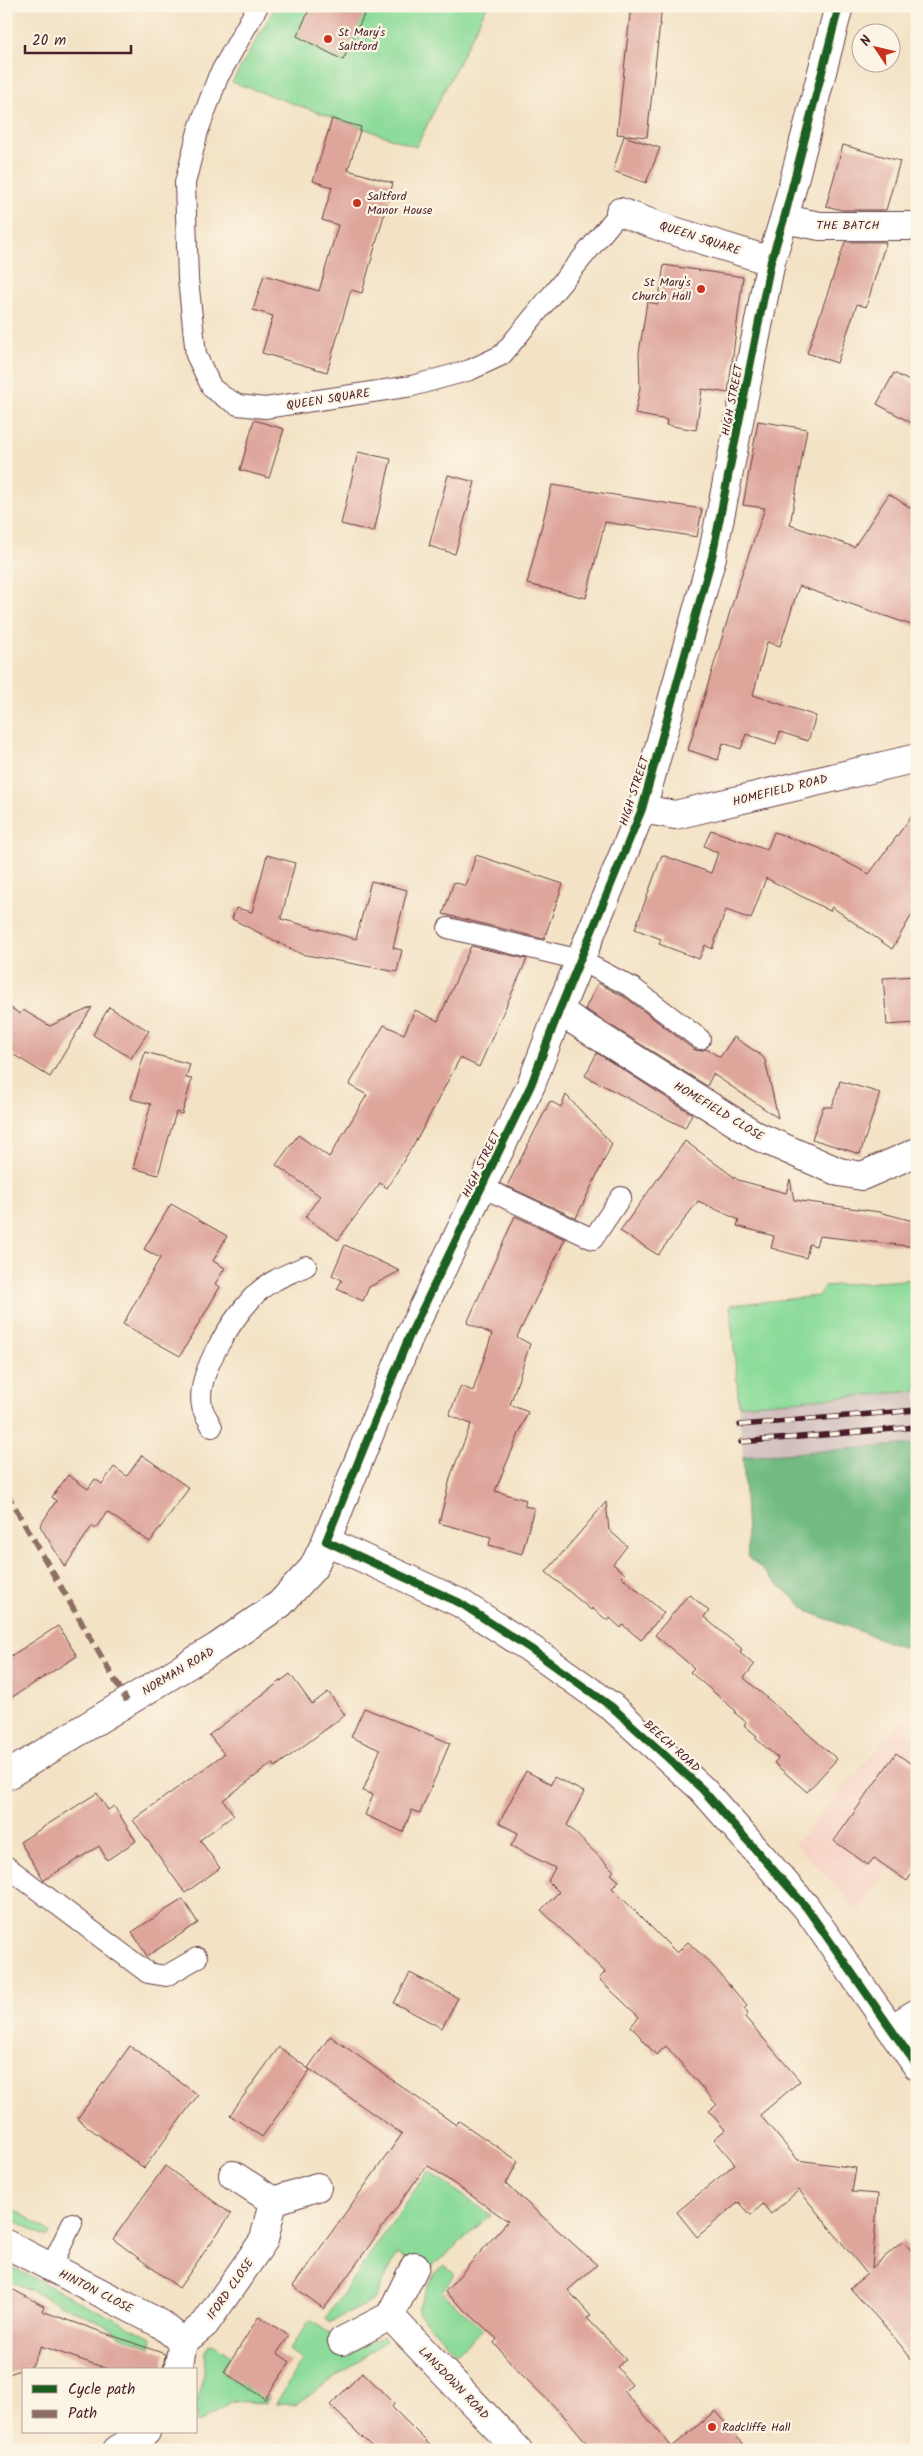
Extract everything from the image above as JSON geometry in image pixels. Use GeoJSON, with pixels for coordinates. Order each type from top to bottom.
{"type":"FeatureCollection","features":[{"type":"Feature","properties":{"kind":"street","name":"HIGH STREET"},"geometry":{"type":"LineString","coordinates":[[326,1541],[409,1337],[531,1085],[559,1011],[642,809],[712,557],[771,261],[784,219],[839,6]]}},
{"type":"Feature","properties":{"kind":"street","name":"QUEEN SQUARE"},"geometry":{"type":"LineString","coordinates":[[620,212],[664,228],[771,261]]}},
{"type":"Feature","properties":{"kind":"street","name":"THE BATCH"},"geometry":{"type":"LineString","coordinates":[[784,219],[820,226],[915,222]]}},
{"type":"Feature","properties":{"kind":"street","name":"HOMEFIELD ROAD"},"geometry":{"type":"LineString","coordinates":[[642,809],[675,815],[917,758]]}},
{"type":"Feature","properties":{"kind":"street","name":"HOMEFIELD CLOSE"},"geometry":{"type":"LineString","coordinates":[[559,1011],[757,1136],[839,1172],[862,1176],[917,1152]]}},
{"type":"Feature","properties":{"kind":"street","name":"NORMAN ROAD"},"geometry":{"type":"LineString","coordinates":[[6,1776],[217,1647],[280,1604],[312,1568],[326,1541]]}},
{"type":"Feature","properties":{"kind":"street","name":"BEECH ROAD"},"geometry":{"type":"LineString","coordinates":[[326,1541],[460,1603],[531,1649],[612,1707],[702,1789],[806,1907],[917,2066]]}},
{"type":"Feature","properties":{"kind":"street"},"geometry":{"type":"LineString","coordinates":[[891,2029],[917,2013]]}},
{"type":"Feature","properties":{"kind":"street"},"geometry":{"type":"LineString","coordinates":[[233,2175],[273,2201],[317,2187]]}},
{"type":"Feature","properties":{"kind":"street","name":"IFORD CLOSE"},"geometry":{"type":"LineString","coordinates":[[183,2342],[205,2324],[264,2240],[273,2201]]}},
{"type":"Feature","properties":{"kind":"street","name":"HINTON CLOSE"},"geometry":{"type":"LineString","coordinates":[[6,2244],[161,2324],[183,2342]]}},
{"type":"Feature","properties":{"kind":"street"},"geometry":{"type":"LineString","coordinates":[[342,2341],[390,2316],[415,2266]]}},
{"type":"Feature","properties":{"kind":"street","name":"LANSDOWN ROAD"},"geometry":{"type":"LineString","coordinates":[[390,2316],[518,2450]]}},
{"type":"Feature","properties":{"kind":"street"},"geometry":{"type":"LineString","coordinates":[[178,2368],[183,2342]]}},
{"type":"Feature","properties":{"kind":"street"},"geometry":{"type":"LineString","coordinates":[[117,2450],[143,2434]]}},
{"type":"Feature","properties":{"kind":"lane","name":"QUEEN SQUARE"},"geometry":{"type":"LineString","coordinates":[[258,6],[218,76],[198,131],[185,183],[188,279],[196,355],[212,388],[238,405],[265,408],[412,386],[470,370],[502,354],[620,212]]}},
{"type":"Feature","properties":{"kind":"lane"},"geometry":{"type":"LineString","coordinates":[[448,928],[580,960],[633,988],[700,1039]]}},
{"type":"Feature","properties":{"kind":"lane"},"geometry":{"type":"LineString","coordinates":[[482,1187],[593,1239],[621,1197]]}},
{"type":"Feature","properties":{"kind":"lane"},"geometry":{"type":"LineString","coordinates":[[212,1427],[202,1407],[201,1389],[205,1371],[217,1349],[253,1296],[279,1278],[306,1266]]}},
{"type":"Feature","properties":{"kind":"lane"},"geometry":{"type":"LineString","coordinates":[[6,1866],[148,1973],[166,1976],[197,1958]]}},
{"type":"Feature","properties":{"kind":"lane"},"geometry":{"type":"LineString","coordinates":[[51,2267],[72,2223]]}},
{"type":"Feature","properties":{"kind":"shaded area"},"geometry":{"type":"Polygon","coordinates":[[[917,1287],[917,1653],[809,1612],[748,1557],[743,1457],[730,1305],[782,1308],[917,1287]]]}},
{"type":"Feature","properties":{"kind":"shaded area"},"geometry":{"type":"Polygon","coordinates":[[[917,1703],[917,1826],[859,1910],[795,1844],[917,1703]]]}},
{"type":"Feature","properties":{"kind":"green space"},"geometry":{"type":"Polygon","coordinates":[[[276,6],[487,6],[416,147],[232,82],[276,6]]]}},
{"type":"Feature","properties":{"kind":"green space"},"geometry":{"type":"Polygon","coordinates":[[[917,1279],[917,1391],[739,1405],[730,1305],[818,1296],[824,1286],[917,1279]]]}},
{"type":"Feature","properties":{"kind":"green space"},"geometry":{"type":"Polygon","coordinates":[[[917,1444],[917,1653],[809,1612],[748,1557],[743,1457],[917,1444]]]}},
{"type":"Feature","properties":{"kind":"green space"},"geometry":{"type":"Polygon","coordinates":[[[428,2171],[491,2215],[428,2270],[397,2254],[374,2300],[331,2322],[326,2318],[428,2171]]]}},
{"type":"Feature","properties":{"kind":"green space"},"geometry":{"type":"Polygon","coordinates":[[[6,2204],[50,2232],[47,2237],[6,2216],[6,2204]]]}},
{"type":"Feature","properties":{"kind":"green space"},"geometry":{"type":"Polygon","coordinates":[[[6,2264],[152,2338],[150,2347],[121,2336],[109,2327],[6,2279],[6,2264]]]}},
{"type":"Feature","properties":{"kind":"green space"},"geometry":{"type":"Polygon","coordinates":[[[445,2265],[455,2275],[441,2292],[483,2329],[456,2353],[418,2313],[418,2308],[434,2274],[445,2265]]]}},
{"type":"Feature","properties":{"kind":"green space"},"geometry":{"type":"Polygon","coordinates":[[[310,2320],[329,2333],[335,2331],[349,2354],[383,2336],[386,2341],[296,2405],[276,2404],[302,2360],[289,2350],[310,2320]]]}},
{"type":"Feature","properties":{"kind":"green space"},"geometry":{"type":"Polygon","coordinates":[[[209,2344],[214,2345],[231,2356],[221,2372],[254,2393],[257,2390],[269,2397],[266,2403],[233,2401],[198,2423],[198,2397],[204,2374],[205,2351],[209,2344]]]}},
{"type":"Feature","properties":{"kind":"building","name":"St Mary's Saltford"},"geometry":{"type":"Polygon","coordinates":[[[311,6],[368,6],[343,60],[297,36],[311,6]]]}},
{"type":"Feature","properties":{"kind":"building"},"geometry":{"type":"Polygon","coordinates":[[[631,6],[662,6],[647,137],[617,134],[631,6]]]}},
{"type":"Feature","properties":{"kind":"building"},"geometry":{"type":"Polygon","coordinates":[[[332,119],[361,127],[348,170],[393,183],[362,293],[351,290],[327,372],[262,353],[273,316],[253,310],[264,275],[319,291],[338,225],[322,220],[332,187],[313,181],[332,119]]]}},
{"type":"Feature","properties":{"kind":"building"},"geometry":{"type":"Polygon","coordinates":[[[624,136],[660,148],[646,183],[613,171],[624,136]]]}},
{"type":"Feature","properties":{"kind":"building"},"geometry":{"type":"Polygon","coordinates":[[[843,145],[900,161],[886,210],[842,210],[826,206],[843,145]]]}},
{"type":"Feature","properties":{"kind":"building"},"geometry":{"type":"Polygon","coordinates":[[[845,242],[886,242],[866,307],[857,304],[837,363],[807,353],[845,242]]]}},
{"type":"Feature","properties":{"kind":"building"},"geometry":{"type":"Polygon","coordinates":[[[664,265],[743,277],[728,393],[702,389],[696,430],[666,425],[667,420],[635,414],[640,388],[639,353],[647,302],[658,304],[664,265]]]}},
{"type":"Feature","properties":{"kind":"building"},"geometry":{"type":"Polygon","coordinates":[[[894,373],[917,385],[917,426],[877,404],[894,373]]]}},
{"type":"Feature","properties":{"kind":"building"},"geometry":{"type":"Polygon","coordinates":[[[254,420],[284,429],[269,478],[240,470],[254,420]]]}},
{"type":"Feature","properties":{"kind":"building"},"geometry":{"type":"Polygon","coordinates":[[[758,421],[807,429],[790,525],[854,547],[889,494],[917,512],[917,627],[799,586],[780,646],[767,642],[753,695],[816,716],[808,741],[780,732],[776,744],[746,734],[741,749],[723,743],[718,760],[688,750],[739,582],[765,508],[743,505],[758,421]]]}},
{"type":"Feature","properties":{"kind":"building"},"geometry":{"type":"Polygon","coordinates":[[[358,452],[391,459],[374,532],[341,524],[358,452]]]}},
{"type":"Feature","properties":{"kind":"building"},"geometry":{"type":"Polygon","coordinates":[[[448,475],[475,482],[455,554],[429,546],[448,475]]]}},
{"type":"Feature","properties":{"kind":"building"},"geometry":{"type":"Polygon","coordinates":[[[552,485],[702,509],[697,537],[605,522],[586,598],[527,584],[552,485]]]}},
{"type":"Feature","properties":{"kind":"building"},"geometry":{"type":"Polygon","coordinates":[[[917,809],[917,906],[892,949],[832,907],[830,911],[766,878],[751,919],[726,910],[712,949],[705,945],[699,959],[659,944],[661,939],[635,929],[662,855],[711,873],[718,853],[704,846],[711,830],[767,850],[774,832],[819,848],[869,874],[917,809]]]}},
{"type":"Feature","properties":{"kind":"building"},"geometry":{"type":"Polygon","coordinates":[[[267,855],[295,863],[281,919],[356,939],[371,881],[407,890],[393,948],[402,950],[397,972],[301,954],[232,919],[236,908],[252,912],[267,855]]]}},
{"type":"Feature","properties":{"kind":"building"},"geometry":{"type":"Polygon","coordinates":[[[476,855],[563,884],[544,939],[443,914],[454,882],[466,886],[476,855]]]}},
{"type":"Feature","properties":{"kind":"building"},"geometry":{"type":"Polygon","coordinates":[[[471,946],[527,959],[479,1067],[460,1058],[421,1132],[387,1188],[380,1183],[338,1240],[305,1217],[320,1196],[276,1165],[298,1135],[329,1157],[367,1095],[349,1085],[384,1025],[404,1034],[415,1010],[438,1021],[471,946]]]}},
{"type":"Feature","properties":{"kind":"building"},"geometry":{"type":"Polygon","coordinates":[[[917,976],[917,1023],[887,1025],[883,978],[917,976]]]}},
{"type":"Feature","properties":{"kind":"building"},"geometry":{"type":"Polygon","coordinates":[[[598,983],[628,999],[693,1049],[699,1051],[706,1049],[720,1057],[734,1037],[762,1056],[765,1060],[778,1118],[713,1074],[707,1086],[585,1009],[598,983]]]}},
{"type":"Feature","properties":{"kind":"building"},"geometry":{"type":"Polygon","coordinates":[[[6,1005],[20,1014],[23,1010],[50,1026],[92,1007],[50,1077],[6,1050],[6,1005]]]}},
{"type":"Feature","properties":{"kind":"building"},"geometry":{"type":"Polygon","coordinates":[[[109,1007],[149,1031],[131,1058],[93,1035],[109,1007]]]}},
{"type":"Feature","properties":{"kind":"building"},"geometry":{"type":"Polygon","coordinates":[[[145,1052],[190,1064],[186,1078],[192,1079],[182,1114],[176,1112],[158,1175],[133,1168],[151,1104],[131,1099],[145,1052]]]}},
{"type":"Feature","properties":{"kind":"building"},"geometry":{"type":"Polygon","coordinates":[[[597,1053],[692,1114],[685,1128],[585,1076],[597,1053]]]}},
{"type":"Feature","properties":{"kind":"building"},"geometry":{"type":"Polygon","coordinates":[[[840,1081],[880,1093],[860,1154],[812,1139],[823,1107],[832,1107],[840,1081]]]}},
{"type":"Feature","properties":{"kind":"building"},"geometry":{"type":"Polygon","coordinates":[[[566,1095],[612,1144],[576,1218],[507,1186],[550,1101],[561,1107],[566,1095]]]}},
{"type":"Feature","properties":{"kind":"building"},"geometry":{"type":"Polygon","coordinates":[[[685,1141],[738,1180],[786,1193],[790,1179],[794,1200],[879,1212],[917,1222],[917,1247],[819,1236],[816,1246],[809,1244],[806,1258],[771,1248],[774,1236],[737,1226],[739,1220],[698,1201],[658,1255],[620,1231],[685,1141]]]}},
{"type":"Feature","properties":{"kind":"building"},"geometry":{"type":"Polygon","coordinates":[[[171,1204],[227,1236],[213,1261],[225,1268],[215,1284],[220,1287],[180,1356],[123,1324],[160,1258],[144,1249],[171,1204]]]}},
{"type":"Feature","properties":{"kind":"building"},"geometry":{"type":"Polygon","coordinates":[[[515,1216],[565,1239],[517,1337],[530,1344],[510,1405],[528,1412],[495,1491],[526,1500],[524,1506],[534,1508],[522,1554],[489,1545],[491,1537],[439,1523],[451,1475],[471,1424],[449,1415],[461,1386],[473,1391],[492,1334],[467,1323],[515,1216]]]}},
{"type":"Feature","properties":{"kind":"building"},"geometry":{"type":"Polygon","coordinates":[[[345,1245],[400,1271],[369,1287],[363,1301],[337,1289],[342,1280],[332,1275],[345,1245]]]}},
{"type":"Feature","properties":{"kind":"building"},"geometry":{"type":"Polygon","coordinates":[[[142,1455],[189,1488],[150,1542],[107,1512],[95,1529],[92,1526],[65,1567],[40,1526],[56,1501],[52,1497],[68,1475],[88,1489],[95,1479],[102,1484],[114,1467],[127,1476],[142,1455]]]}},
{"type":"Feature","properties":{"kind":"building"},"geometry":{"type":"Polygon","coordinates":[[[606,1502],[609,1530],[627,1546],[613,1564],[625,1574],[622,1577],[664,1613],[641,1640],[623,1625],[621,1628],[610,1618],[608,1621],[592,1608],[591,1610],[546,1572],[606,1502]]]}},
{"type":"Feature","properties":{"kind":"building"},"geometry":{"type":"Polygon","coordinates":[[[689,1594],[709,1611],[704,1617],[742,1649],[740,1653],[754,1665],[744,1678],[837,1759],[807,1792],[774,1763],[778,1758],[755,1738],[757,1736],[744,1725],[746,1722],[735,1713],[736,1711],[690,1672],[694,1668],[655,1635],[689,1594]]]}},
{"type":"Feature","properties":{"kind":"building"},"geometry":{"type":"Polygon","coordinates":[[[58,1626],[77,1656],[6,1701],[6,1659],[58,1626]]]}},
{"type":"Feature","properties":{"kind":"building"},"geometry":{"type":"Polygon","coordinates":[[[290,1674],[312,1704],[328,1692],[345,1715],[275,1767],[273,1763],[223,1800],[234,1815],[200,1840],[220,1868],[185,1893],[133,1820],[224,1754],[209,1735],[290,1674]]]}},
{"type":"Feature","properties":{"kind":"building"},"geometry":{"type":"Polygon","coordinates":[[[364,1708],[450,1743],[420,1813],[412,1810],[403,1832],[365,1815],[373,1795],[363,1791],[380,1750],[351,1737],[364,1708]]]}},
{"type":"Feature","properties":{"kind":"building"},"geometry":{"type":"Polygon","coordinates":[[[896,1753],[917,1768],[917,1866],[907,1881],[874,1858],[868,1865],[834,1841],[896,1753]]]}},
{"type":"Feature","properties":{"kind":"building"},"geometry":{"type":"Polygon","coordinates":[[[526,1771],[551,1784],[554,1777],[584,1792],[567,1825],[614,1871],[611,1874],[619,1881],[612,1888],[677,1953],[688,1942],[715,1968],[747,2006],[744,2009],[748,2014],[745,2017],[800,2081],[760,2115],[798,2160],[856,2168],[852,2192],[878,2194],[872,2268],[903,2241],[917,2257],[917,2366],[890,2332],[850,2288],[867,2274],[799,2190],[771,2214],[763,2204],[751,2215],[739,2202],[697,2237],[677,2212],[735,2164],[714,2139],[725,2130],[709,2111],[717,2105],[666,2046],[656,2055],[631,2026],[639,2017],[599,1979],[605,1972],[541,1910],[559,1892],[548,1881],[555,1868],[511,1846],[518,1833],[499,1823],[526,1771]]]}},
{"type":"Feature","properties":{"kind":"building"},"geometry":{"type":"Polygon","coordinates":[[[97,1793],[108,1810],[114,1806],[136,1841],[107,1860],[99,1846],[44,1880],[20,1842],[97,1793]]]}},
{"type":"Feature","properties":{"kind":"building"},"geometry":{"type":"Polygon","coordinates":[[[183,1899],[198,1923],[147,1956],[132,1932],[183,1899]]]}},
{"type":"Feature","properties":{"kind":"building"},"geometry":{"type":"Polygon","coordinates":[[[410,1973],[458,1998],[442,2028],[394,2003],[410,1973]]]}},
{"type":"Feature","properties":{"kind":"building"},"geometry":{"type":"Polygon","coordinates":[[[330,2036],[456,2125],[459,2121],[518,2161],[506,2184],[597,2265],[568,2290],[591,2316],[587,2318],[626,2359],[617,2367],[632,2385],[624,2391],[672,2447],[715,2411],[748,2450],[593,2450],[565,2417],[517,2370],[494,2343],[497,2339],[445,2292],[508,2221],[427,2165],[324,2309],[293,2286],[402,2134],[308,2068],[330,2036]]]}},
{"type":"Feature","properties":{"kind":"building"},"geometry":{"type":"Polygon","coordinates":[[[130,2046],[198,2095],[144,2168],[77,2119],[130,2046]]]}},
{"type":"Feature","properties":{"kind":"building"},"geometry":{"type":"Polygon","coordinates":[[[279,2047],[310,2070],[262,2137],[230,2115],[279,2047]]]}},
{"type":"Feature","properties":{"kind":"building"},"geometry":{"type":"Polygon","coordinates":[[[165,2166],[231,2214],[179,2288],[113,2239],[165,2166]]]}},
{"type":"Feature","properties":{"kind":"building"},"geometry":{"type":"Polygon","coordinates":[[[6,2286],[44,2306],[42,2311],[165,2354],[163,2368],[105,2368],[41,2346],[32,2366],[6,2375],[6,2286]]]}},
{"type":"Feature","properties":{"kind":"building"},"geometry":{"type":"Polygon","coordinates":[[[259,2316],[289,2336],[277,2353],[290,2362],[265,2399],[224,2372],[259,2316]]]}},
{"type":"Feature","properties":{"kind":"building"},"geometry":{"type":"Polygon","coordinates":[[[363,2372],[394,2404],[392,2407],[435,2450],[375,2450],[330,2405],[363,2372]]]}},
{"type":"Feature","properties":{"kind":"railway"},"geometry":{"type":"LineString","coordinates":[[740,1425],[917,1410]]}},
{"type":"Feature","properties":{"kind":"railway"},"geometry":{"type":"LineString","coordinates":[[741,1442],[917,1427]]}},
{"type":"Feature","properties":{"kind":"marked path"},"geometry":{"type":"LineString","coordinates":[[6,1492],[127,1701]]}},
{"type":"Feature","properties":{"kind":"cycle path"},"geometry":{"type":"LineString","coordinates":[[839,6],[784,219],[771,261],[712,557],[642,809],[559,1011],[531,1085],[409,1337],[326,1541],[460,1603],[531,1649],[612,1707],[702,1789],[806,1907],[917,2066]]}},
{"type":"Feature","properties":{"kind":"place","name":"St Mary's Saltford"},"geometry":{"type":"Point","coordinates":[328,39]}},
{"type":"Feature","properties":{"kind":"place","name":"Saltford Manor House"},"geometry":{"type":"Point","coordinates":[357,203]}},
{"type":"Feature","properties":{"kind":"place","name":"St Mary's Church Hall"},"geometry":{"type":"Point","coordinates":[701,289]}},
{"type":"Feature","properties":{"kind":"place","name":"Radcliffe Hall"},"geometry":{"type":"Point","coordinates":[712,2427]}}]}
